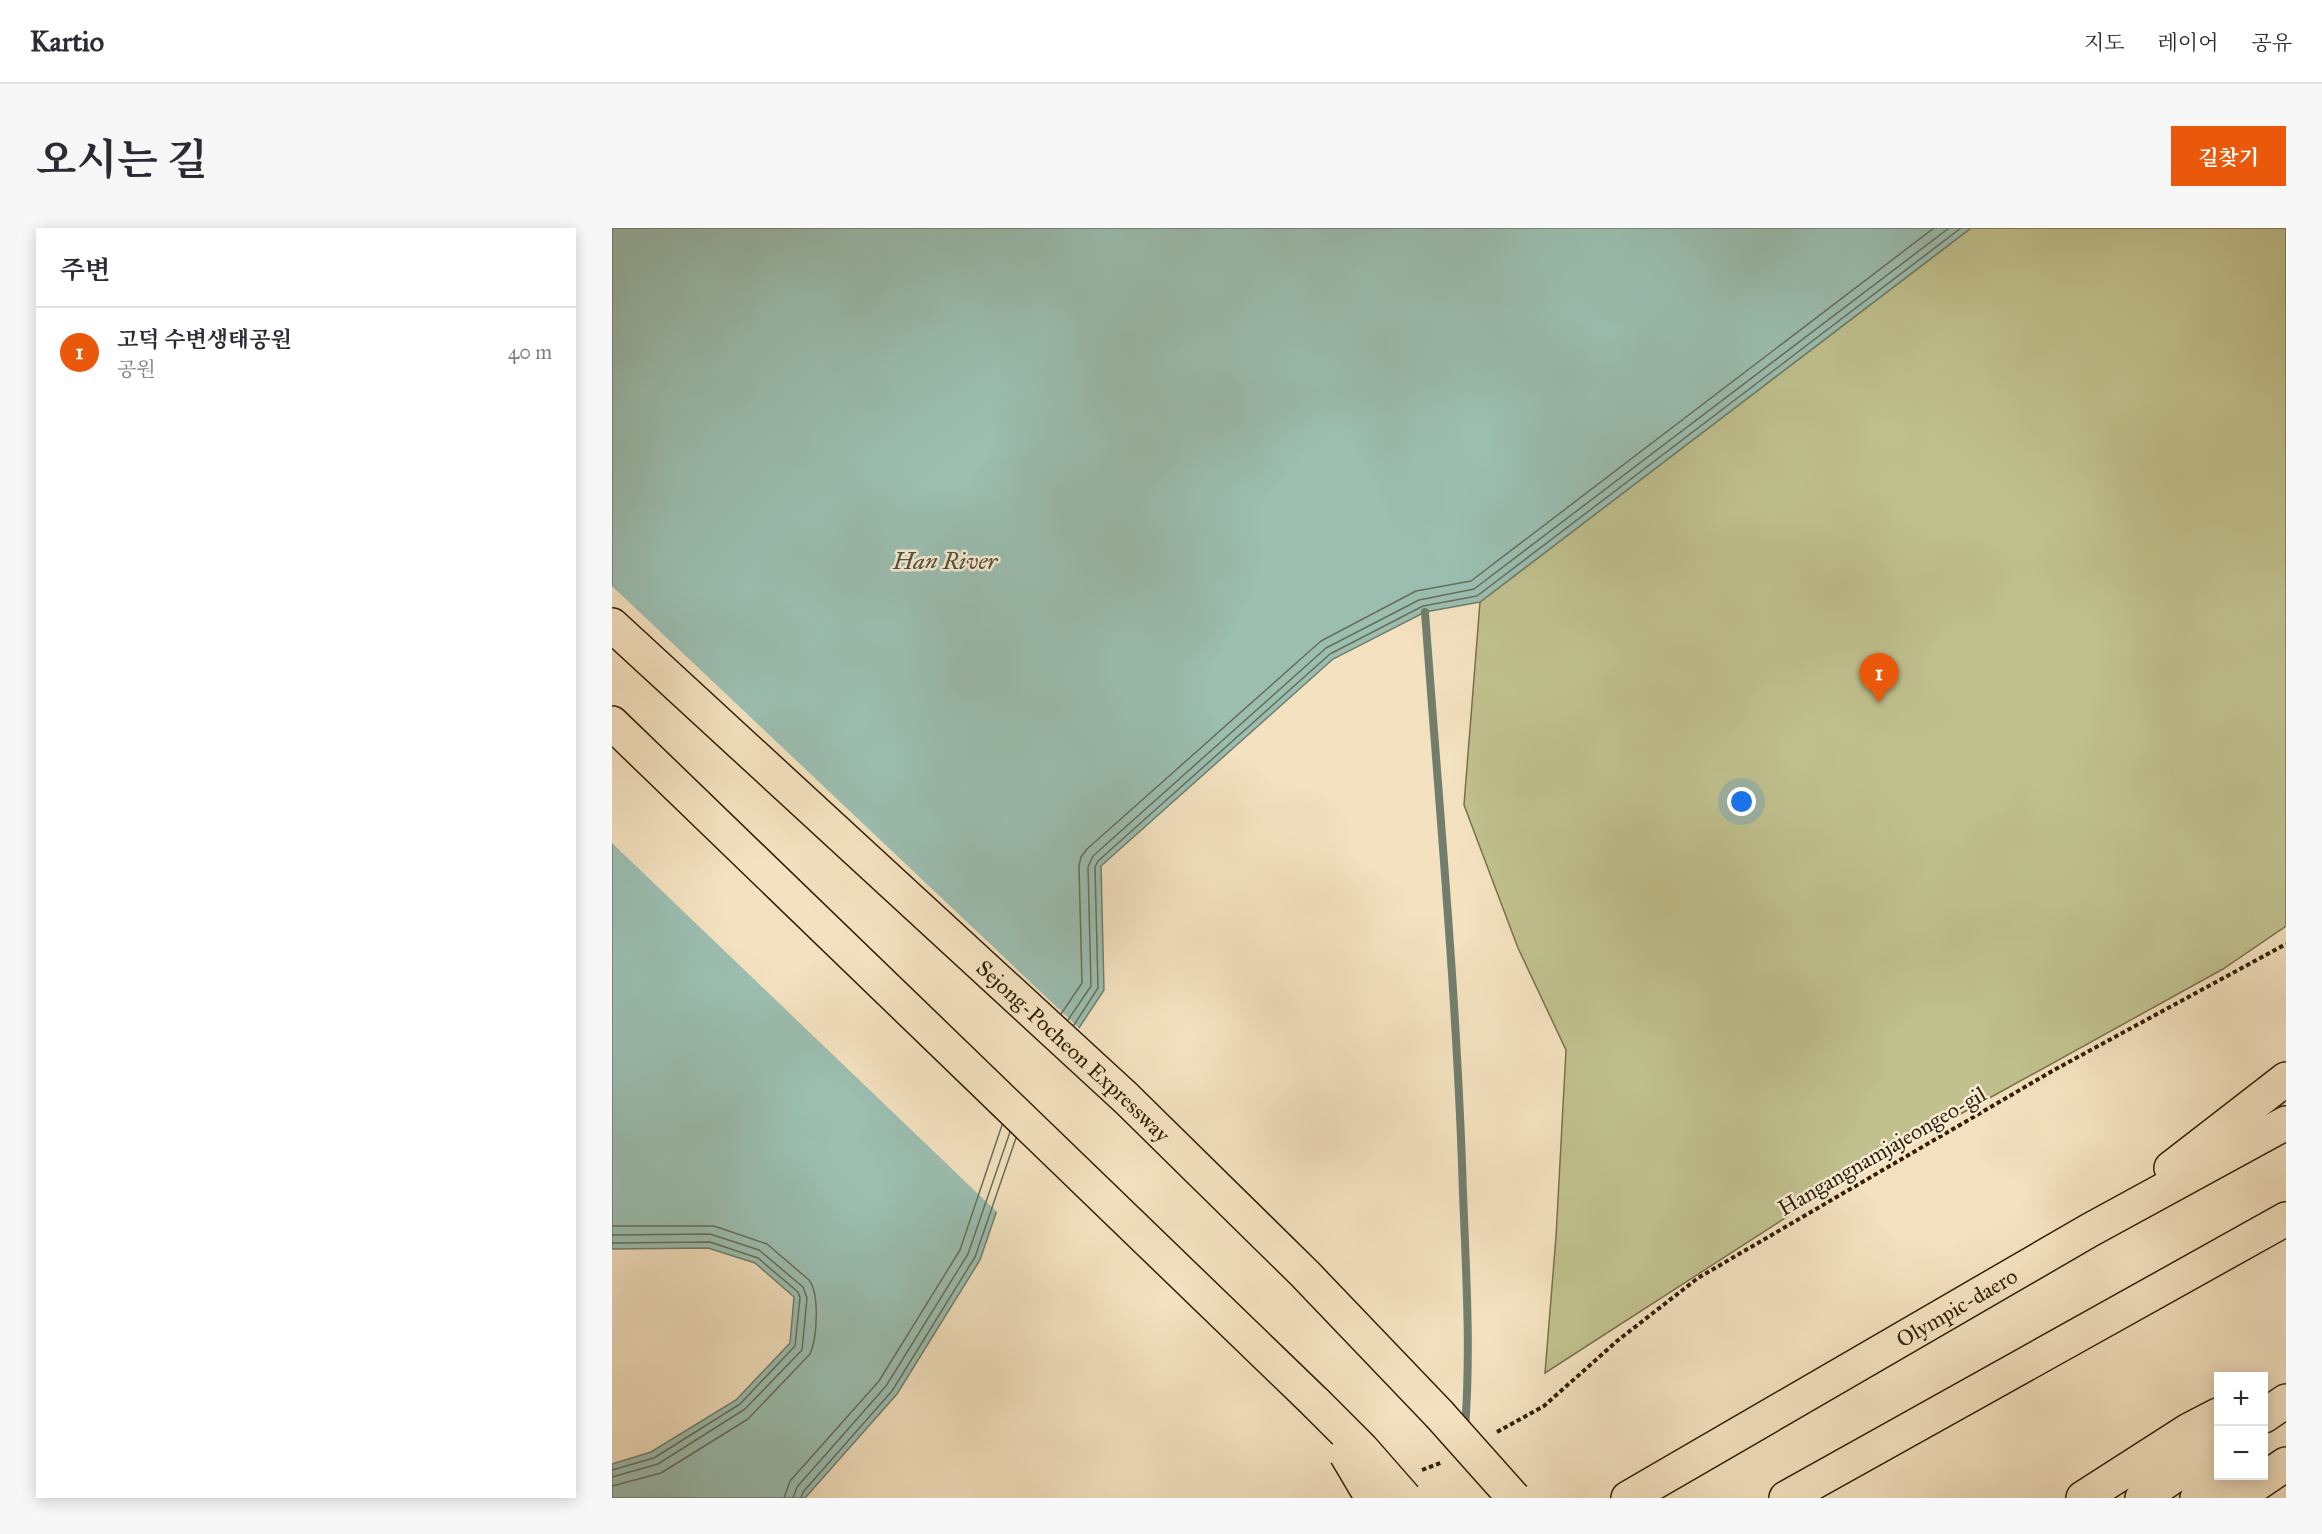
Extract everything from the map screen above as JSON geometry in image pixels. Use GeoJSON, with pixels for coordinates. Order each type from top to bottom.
{"type":"FeatureCollection","features":[{"type":"Feature","properties":{"kind":"highway","name":"Sejong-Pocheon Expressway"},"geometry":{"type":"LineString","coordinates":[[612,625],[1126,1098],[1313,1283],[1439,1414],[1514,1498]]}},
{"type":"Feature","properties":{"kind":"highway"},"geometry":{"type":"LineString","coordinates":[[612,723],[1316,1403],[1362,1449],[1405,1498]]}},
{"type":"Feature","properties":{"kind":"highway"},"geometry":{"type":"LineString","coordinates":[[2090,1230],[2286,1079]]}},
{"type":"Feature","properties":{"kind":"highway","name":"Olympic-daero"},"geometry":{"type":"LineString","coordinates":[[1628,1498],[2090,1230],[2286,1124]]}},
{"type":"Feature","properties":{"kind":"highway"},"geometry":{"type":"LineString","coordinates":[[1786,1498],[2286,1219]]}},
{"type":"Feature","properties":{"kind":"highway"},"geometry":{"type":"LineString","coordinates":[[2268,1389],[2286,1380]]}},
{"type":"Feature","properties":{"kind":"highway"},"geometry":{"type":"LineString","coordinates":[[2268,1413],[2286,1401]]}},
{"type":"Feature","properties":{"kind":"highway"},"geometry":{"type":"LineString","coordinates":[[1316,1403],[1372,1498]]}},
{"type":"Feature","properties":{"kind":"highway"},"geometry":{"type":"LineString","coordinates":[[2082,1498],[2189,1430],[2214,1417]]}},
{"type":"Feature","properties":{"kind":"highway"},"geometry":{"type":"LineString","coordinates":[[2268,1453],[2286,1442]]}},
{"type":"Feature","properties":{"kind":"highway"},"geometry":{"type":"LineString","coordinates":[[2142,1498],[2214,1449]]}},
{"type":"Feature","properties":{"kind":"highway"},"geometry":{"type":"LineString","coordinates":[[2236,1498],[2286,1464]]}},
{"type":"Feature","properties":{"kind":"highway"},"geometry":{"type":"LineString","coordinates":[[2197,1498],[2226,1480]]}},
{"type":"Feature","properties":{"kind":"path","name":"Hangangnamjajeongeo-gil"},"geometry":{"type":"LineString","coordinates":[[1518,1421],[1544,1406],[1617,1341],[1698,1278],[2054,1070],[2286,944]]}},
{"type":"Feature","properties":{"kind":"green space"},"geometry":{"type":"Polygon","coordinates":[[[1971,228],[2286,228],[2286,926],[2223,969],[1861,1169],[1545,1373],[1556,1237],[1566,1050],[1518,948],[1464,805],[1480,602],[1971,228]]]}},
{"type":"Feature","properties":{"kind":"water","name":"Han River"},"geometry":{"type":"Polygon","coordinates":[[[612,228],[1971,228],[1480,602],[1425,612],[1333,659],[1101,866],[1104,990],[1067,1046],[1029,1116],[980,1260],[897,1394],[805,1498],[612,1498],[612,1464],[651,1452],[736,1400],[790,1343],[794,1297],[755,1263],[708,1248],[612,1249],[612,228]]]}},
{"type":"Feature","properties":{"kind":"pier"},"geometry":{"type":"Polygon","coordinates":[[[612,586],[1081,1030],[1032,1117],[999,1214],[612,843],[612,586]]]}},
{"type":"Feature","properties":{"kind":"waterway"},"geometry":{"type":"LineString","coordinates":[[1425,612],[1447,902],[1460,1120],[1468,1370],[1465,1429]]}},
{"type":"Feature","properties":{"kind":"place","name":"고덕 수변생태공원"},"geometry":{"type":"Point","coordinates":[1879,703]}}]}
